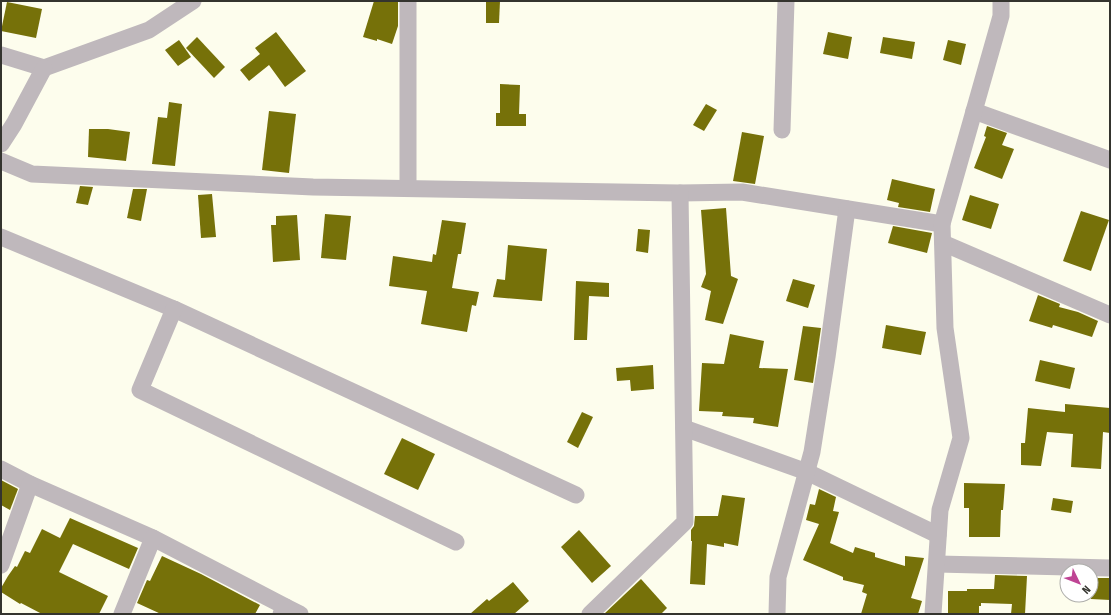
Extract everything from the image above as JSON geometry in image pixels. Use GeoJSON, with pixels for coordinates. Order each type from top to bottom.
{"type":"FeatureCollection","features":[{"type":"Feature","properties":{"kind":"street"},"geometry":{"type":"LineString","coordinates":[[1,55],[44,68],[149,30],[193,1]]}},
{"type":"Feature","properties":{"kind":"street"},"geometry":{"type":"LineString","coordinates":[[408,1],[408,188]]}},
{"type":"Feature","properties":{"kind":"street"},"geometry":{"type":"LineString","coordinates":[[782,130],[786,1]]}},
{"type":"Feature","properties":{"kind":"street"},"geometry":{"type":"LineString","coordinates":[[933,614],[940,510],[961,438],[945,328],[942,224],[1001,16],[1001,1]]}},
{"type":"Feature","properties":{"kind":"street"},"geometry":{"type":"LineString","coordinates":[[1,144],[14,124],[44,68]]}},
{"type":"Feature","properties":{"kind":"street"},"geometry":{"type":"LineString","coordinates":[[974,111],[1110,160]]}},
{"type":"Feature","properties":{"kind":"street"},"geometry":{"type":"LineString","coordinates":[[1,161],[32,174],[313,187],[680,193],[742,192],[942,224]]}},
{"type":"Feature","properties":{"kind":"street"},"geometry":{"type":"LineString","coordinates":[[590,614],[685,522],[680,193]]}},
{"type":"Feature","properties":{"kind":"street"},"geometry":{"type":"LineString","coordinates":[[777,614],[778,577],[812,452],[828,357],[847,209]]}},
{"type":"Feature","properties":{"kind":"street"},"geometry":{"type":"LineString","coordinates":[[1,237],[174,309],[576,495]]}},
{"type":"Feature","properties":{"kind":"street"},"geometry":{"type":"LineString","coordinates":[[943,243],[1110,315]]}},
{"type":"Feature","properties":{"kind":"street"},"geometry":{"type":"LineString","coordinates":[[174,309],[140,390],[456,542]]}},
{"type":"Feature","properties":{"kind":"street"},"geometry":{"type":"LineString","coordinates":[[684,428],[807,472],[938,535]]}},
{"type":"Feature","properties":{"kind":"street"},"geometry":{"type":"LineString","coordinates":[[1,469],[30,484],[154,538],[289,612]]}},
{"type":"Feature","properties":{"kind":"street"},"geometry":{"type":"LineString","coordinates":[[1,566],[30,484]]}},
{"type":"Feature","properties":{"kind":"street"},"geometry":{"type":"LineString","coordinates":[[122,614],[154,538]]}},
{"type":"Feature","properties":{"kind":"street"},"geometry":{"type":"LineString","coordinates":[[937,564],[1110,568]]}},
{"type":"Feature","properties":{"kind":"building"},"geometry":{"type":"Polygon","coordinates":[[[374,1],[398,2],[398,26],[392,44],[377,39],[377,41],[363,37],[374,1]]]}},
{"type":"Feature","properties":{"kind":"building"},"geometry":{"type":"Polygon","coordinates":[[[486,1],[500,1],[499,23],[486,23],[486,1]]]}},
{"type":"Feature","properties":{"kind":"building"},"geometry":{"type":"Polygon","coordinates":[[[7,2],[42,9],[36,38],[1,31],[7,2]]]}},
{"type":"Feature","properties":{"kind":"building"},"geometry":{"type":"Polygon","coordinates":[[[276,32],[306,71],[285,87],[269,65],[249,81],[240,70],[260,54],[255,48],[276,32]]]}},
{"type":"Feature","properties":{"kind":"building"},"geometry":{"type":"Polygon","coordinates":[[[828,32],[852,37],[848,59],[823,54],[828,32]]]}},
{"type":"Feature","properties":{"kind":"building"},"geometry":{"type":"Polygon","coordinates":[[[197,37],[225,67],[214,78],[186,48],[197,37]]]}},
{"type":"Feature","properties":{"kind":"building"},"geometry":{"type":"Polygon","coordinates":[[[883,37],[915,42],[912,59],[880,53],[883,37]]]}},
{"type":"Feature","properties":{"kind":"building"},"geometry":{"type":"Polygon","coordinates":[[[179,40],[191,57],[178,66],[165,50],[179,40]]]}},
{"type":"Feature","properties":{"kind":"building"},"geometry":{"type":"Polygon","coordinates":[[[948,40],[966,44],[961,65],[943,60],[948,40]]]}},
{"type":"Feature","properties":{"kind":"building"},"geometry":{"type":"Polygon","coordinates":[[[500,84],[520,85],[519,114],[526,114],[526,126],[496,126],[496,113],[500,113],[500,84]]]}},
{"type":"Feature","properties":{"kind":"building"},"geometry":{"type":"Polygon","coordinates":[[[169,102],[182,104],[175,166],[152,164],[158,117],[167,118],[169,102]]]}},
{"type":"Feature","properties":{"kind":"building"},"geometry":{"type":"Polygon","coordinates":[[[706,104],[717,110],[704,131],[693,125],[706,104]]]}},
{"type":"Feature","properties":{"kind":"building"},"geometry":{"type":"Polygon","coordinates":[[[269,111],[296,114],[289,173],[262,170],[269,111]]]}},
{"type":"Feature","properties":{"kind":"building"},"geometry":{"type":"Polygon","coordinates":[[[987,126],[1007,133],[1002,145],[1014,149],[1002,179],[974,168],[986,137],[984,136],[987,126]]]}},
{"type":"Feature","properties":{"kind":"building"},"geometry":{"type":"Polygon","coordinates":[[[89,129],[108,129],[130,132],[126,161],[88,157],[89,129]]]}},
{"type":"Feature","properties":{"kind":"building"},"geometry":{"type":"Polygon","coordinates":[[[742,132],[764,136],[755,184],[733,181],[742,132]]]}},
{"type":"Feature","properties":{"kind":"building"},"geometry":{"type":"Polygon","coordinates":[[[892,179],[935,189],[930,212],[898,207],[899,203],[887,200],[892,179]]]}},
{"type":"Feature","properties":{"kind":"building"},"geometry":{"type":"Polygon","coordinates":[[[80,186],[93,187],[88,205],[76,203],[80,186]]]}},
{"type":"Feature","properties":{"kind":"building"},"geometry":{"type":"Polygon","coordinates":[[[133,189],[147,189],[141,221],[127,218],[133,189]]]}},
{"type":"Feature","properties":{"kind":"building"},"geometry":{"type":"Polygon","coordinates":[[[212,194],[216,237],[201,238],[198,195],[212,194]]]}},
{"type":"Feature","properties":{"kind":"building"},"geometry":{"type":"Polygon","coordinates":[[[970,195],[999,204],[991,229],[962,220],[970,195]]]}},
{"type":"Feature","properties":{"kind":"building"},"geometry":{"type":"Polygon","coordinates":[[[726,208],[731,276],[738,279],[723,324],[705,320],[711,291],[701,287],[706,274],[701,210],[726,208]]]}},
{"type":"Feature","properties":{"kind":"building"},"geometry":{"type":"Polygon","coordinates":[[[1081,211],[1109,220],[1091,271],[1063,261],[1081,211]]]}},
{"type":"Feature","properties":{"kind":"building"},"geometry":{"type":"Polygon","coordinates":[[[325,214],[351,216],[346,260],[321,258],[325,214]]]}},
{"type":"Feature","properties":{"kind":"building"},"geometry":{"type":"Polygon","coordinates":[[[297,215],[300,260],[273,262],[271,225],[276,225],[276,216],[297,215]]]}},
{"type":"Feature","properties":{"kind":"building"},"geometry":{"type":"Polygon","coordinates":[[[442,220],[466,223],[461,254],[458,254],[452,288],[479,292],[476,306],[472,305],[467,332],[421,324],[427,291],[389,286],[393,256],[432,262],[433,254],[436,255],[442,220]]]}},
{"type":"Feature","properties":{"kind":"building"},"geometry":{"type":"Polygon","coordinates":[[[893,226],[932,233],[927,253],[888,243],[893,226]]]}},
{"type":"Feature","properties":{"kind":"building"},"geometry":{"type":"Polygon","coordinates":[[[638,229],[650,230],[648,253],[636,251],[638,229]]]}},
{"type":"Feature","properties":{"kind":"building"},"geometry":{"type":"Polygon","coordinates":[[[508,245],[547,249],[542,301],[493,297],[497,279],[505,280],[508,245]]]}},
{"type":"Feature","properties":{"kind":"building"},"geometry":{"type":"Polygon","coordinates":[[[793,279],[815,285],[808,308],[786,301],[793,279]]]}},
{"type":"Feature","properties":{"kind":"building"},"geometry":{"type":"Polygon","coordinates":[[[576,281],[609,283],[609,297],[589,296],[587,340],[574,340],[576,281]]]}},
{"type":"Feature","properties":{"kind":"building"},"geometry":{"type":"Polygon","coordinates":[[[1038,295],[1060,304],[1059,307],[1078,312],[1098,321],[1092,337],[1053,325],[1052,328],[1029,321],[1038,295]]]}},
{"type":"Feature","properties":{"kind":"building"},"geometry":{"type":"Polygon","coordinates":[[[886,325],[926,332],[921,355],[882,348],[886,325]]]}},
{"type":"Feature","properties":{"kind":"building"},"geometry":{"type":"Polygon","coordinates":[[[803,326],[821,328],[813,383],[794,380],[803,326]]]}},
{"type":"Feature","properties":{"kind":"building"},"geometry":{"type":"Polygon","coordinates":[[[730,334],[764,341],[759,368],[788,369],[778,427],[753,423],[754,418],[722,416],[723,412],[699,411],[702,363],[724,364],[730,334]]]}},
{"type":"Feature","properties":{"kind":"building"},"geometry":{"type":"Polygon","coordinates":[[[1040,360],[1075,368],[1070,389],[1035,381],[1040,360]]]}},
{"type":"Feature","properties":{"kind":"building"},"geometry":{"type":"Polygon","coordinates":[[[653,365],[654,389],[631,391],[630,380],[617,381],[616,368],[653,365]]]}},
{"type":"Feature","properties":{"kind":"building"},"geometry":{"type":"Polygon","coordinates":[[[1065,404],[1110,408],[1110,433],[1103,432],[1101,469],[1071,467],[1073,434],[1047,432],[1041,466],[1021,465],[1021,443],[1025,443],[1028,408],[1065,412],[1065,404]]]}},
{"type":"Feature","properties":{"kind":"building"},"geometry":{"type":"Polygon","coordinates":[[[582,412],[593,417],[578,448],[567,442],[582,412]]]}},
{"type":"Feature","properties":{"kind":"building"},"geometry":{"type":"Polygon","coordinates":[[[402,438],[435,454],[418,490],[384,474],[402,438]]]}},
{"type":"Feature","properties":{"kind":"building"},"geometry":{"type":"Polygon","coordinates":[[[1,480],[18,489],[10,510],[1,505],[1,480]]]}},
{"type":"Feature","properties":{"kind":"building"},"geometry":{"type":"Polygon","coordinates":[[[964,483],[1005,484],[1003,510],[1001,510],[1000,537],[969,537],[969,508],[964,508],[964,483]]]}},
{"type":"Feature","properties":{"kind":"building"},"geometry":{"type":"Polygon","coordinates":[[[819,489],[836,497],[833,511],[839,512],[830,543],[853,553],[855,547],[875,553],[875,557],[905,566],[905,556],[924,558],[911,598],[922,601],[918,614],[861,614],[867,594],[862,592],[864,585],[843,580],[843,577],[803,560],[819,524],[806,520],[810,504],[815,505],[819,489]]]}},
{"type":"Feature","properties":{"kind":"building"},"geometry":{"type":"Polygon","coordinates":[[[722,495],[745,498],[738,546],[724,543],[724,547],[707,544],[705,585],[690,584],[692,541],[691,530],[694,526],[695,516],[718,516],[722,495]]]}},
{"type":"Feature","properties":{"kind":"building"},"geometry":{"type":"Polygon","coordinates":[[[1053,498],[1073,501],[1071,513],[1051,510],[1053,498]]]}},
{"type":"Feature","properties":{"kind":"building"},"geometry":{"type":"Polygon","coordinates":[[[70,518],[138,548],[129,569],[73,544],[59,572],[108,596],[99,614],[42,614],[21,603],[20,604],[1,592],[1,588],[8,576],[15,566],[17,567],[25,551],[30,553],[42,529],[60,538],[70,518]]]}},
{"type":"Feature","properties":{"kind":"building"},"geometry":{"type":"Polygon","coordinates":[[[579,530],[611,566],[592,583],[561,547],[579,530]]]}},
{"type":"Feature","properties":{"kind":"building"},"geometry":{"type":"Polygon","coordinates":[[[162,556],[201,574],[260,605],[255,614],[161,614],[137,603],[147,580],[150,581],[162,556]]]}},
{"type":"Feature","properties":{"kind":"building"},"geometry":{"type":"Polygon","coordinates":[[[995,575],[1027,576],[1025,614],[1011,614],[1012,604],[981,603],[981,606],[979,606],[979,614],[948,614],[948,591],[994,589],[995,575]]]}},
{"type":"Feature","properties":{"kind":"building"},"geometry":{"type":"Polygon","coordinates":[[[1099,578],[1110,578],[1110,600],[1099,599],[1099,578]]]}},
{"type":"Feature","properties":{"kind":"building"},"geometry":{"type":"Polygon","coordinates":[[[641,579],[667,608],[661,614],[604,614],[641,579]]]}},
{"type":"Feature","properties":{"kind":"building"},"geometry":{"type":"Polygon","coordinates":[[[513,582],[529,601],[514,614],[470,614],[487,599],[489,601],[513,582]]]}}]}
